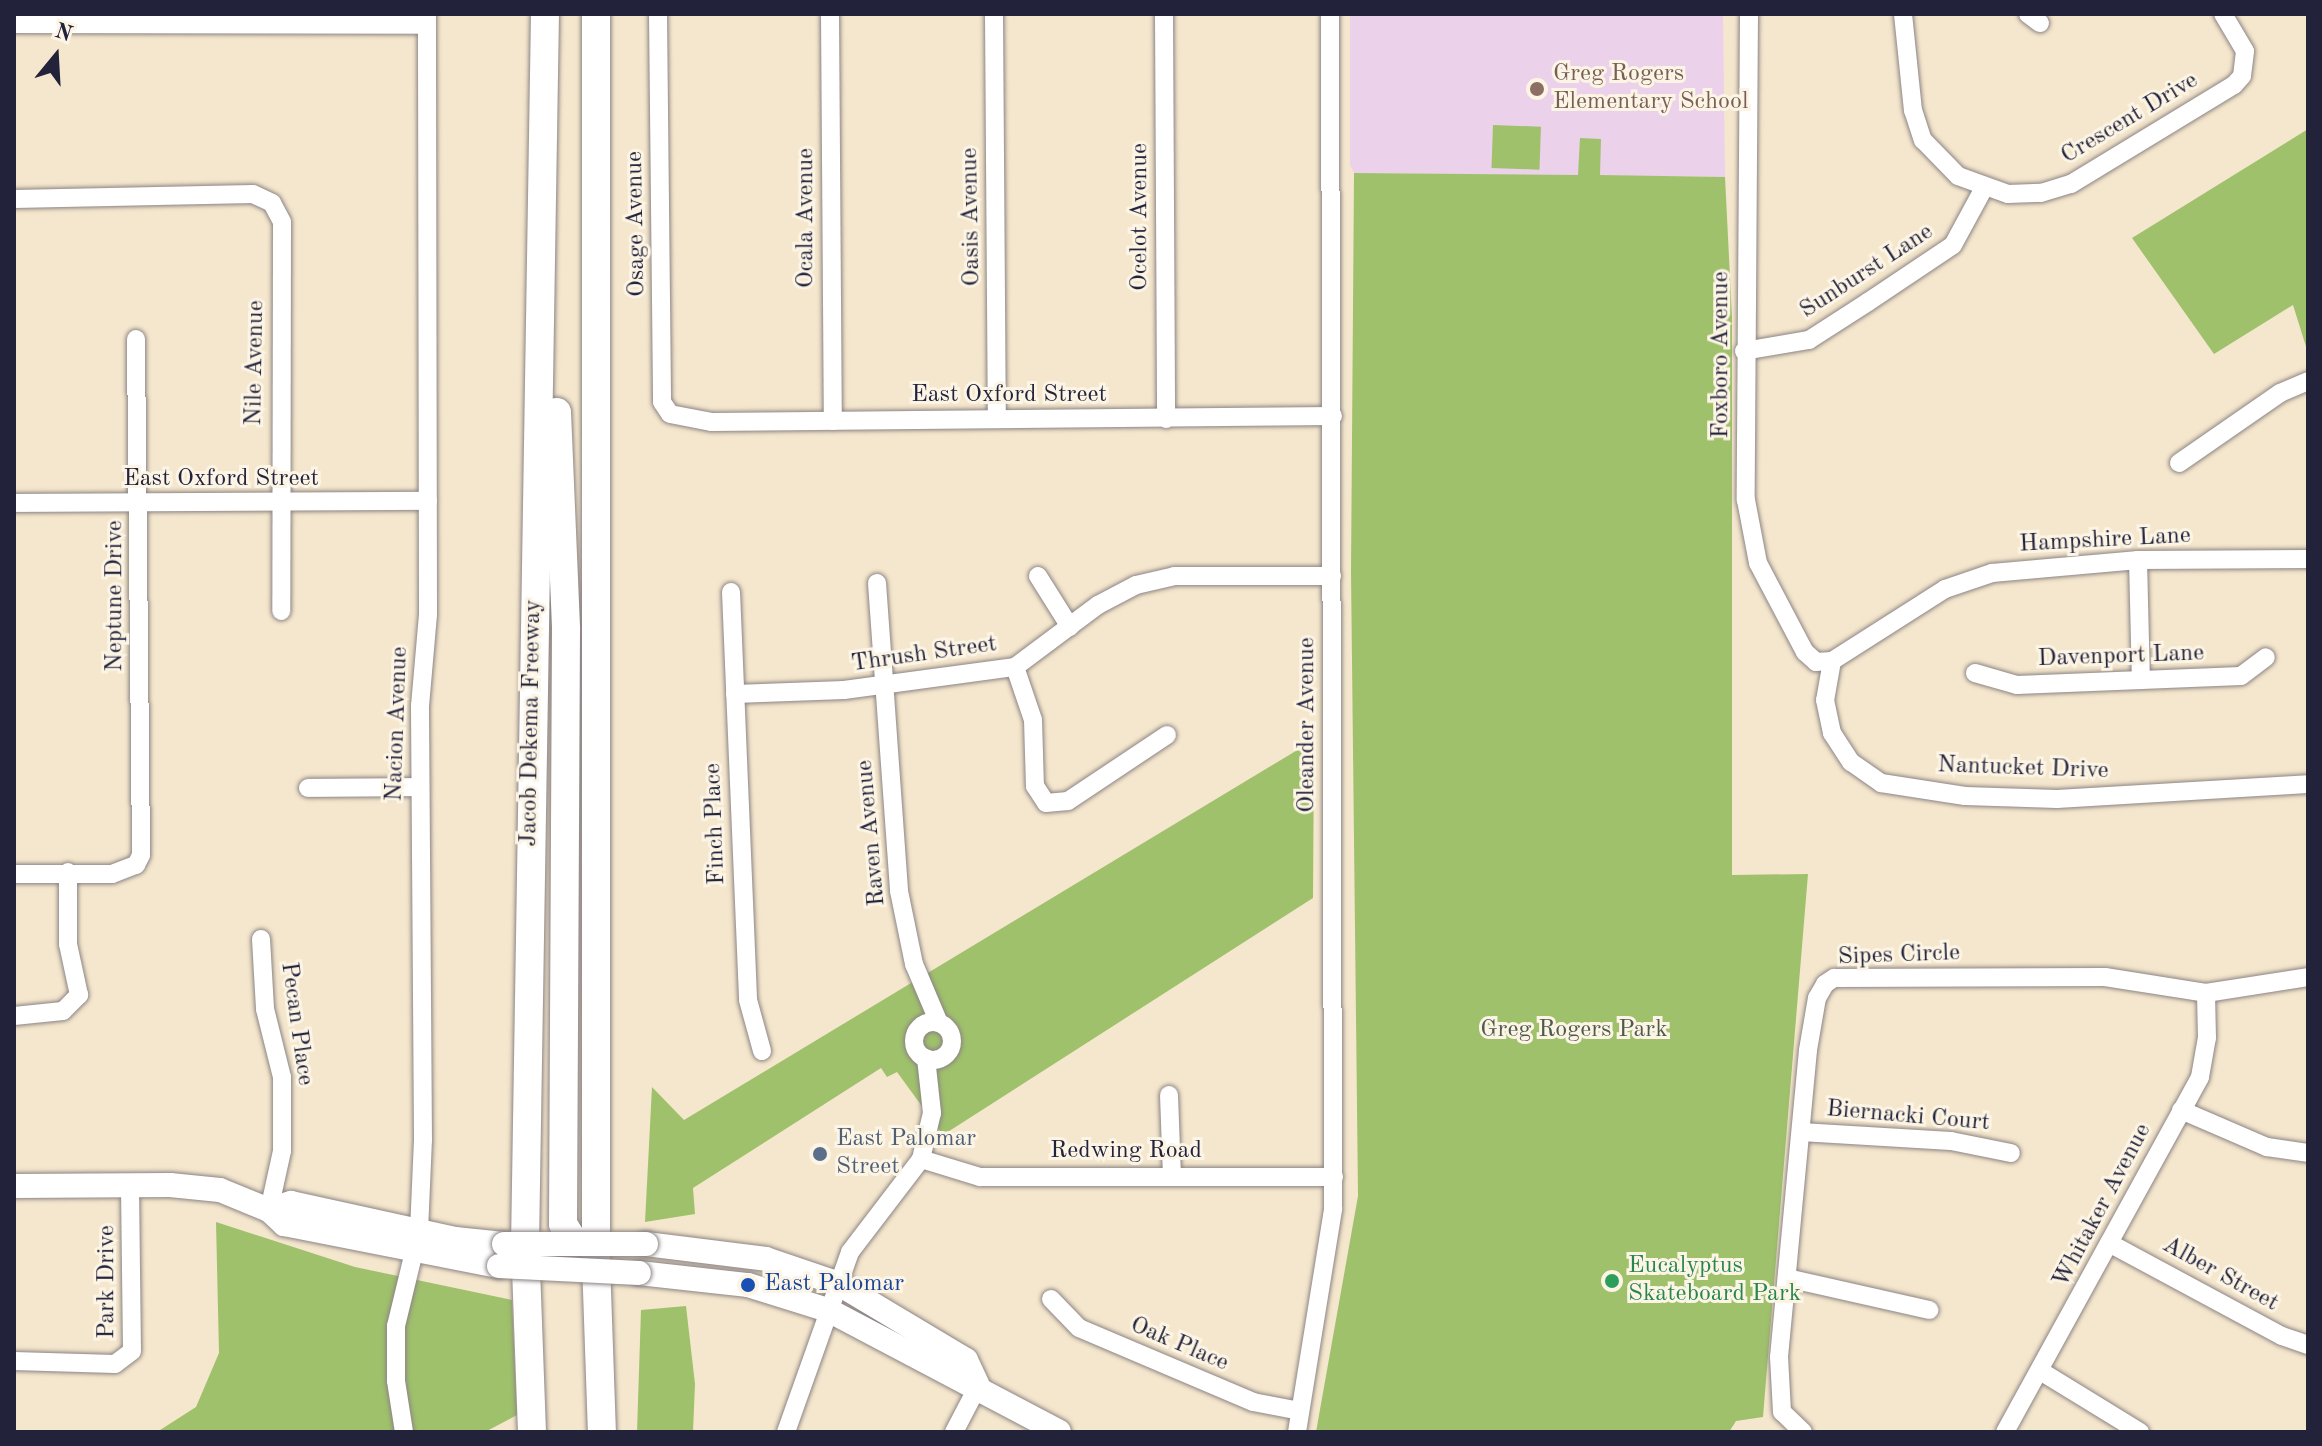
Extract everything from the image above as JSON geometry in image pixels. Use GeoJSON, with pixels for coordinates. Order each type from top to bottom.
{"type":"FeatureCollection","features":[{"type":"Feature","properties":{"kind":"highway","name":"Jacob Dekema Freeway"},"geometry":{"type":"LineString","coordinates":[[532,1432],[525,1245],[529,844],[547,145],[545,14]]}},
{"type":"Feature","properties":{"kind":"highway"},"geometry":{"type":"LineString","coordinates":[[574,1058],[594,14]]}},
{"type":"Feature","properties":{"kind":"highway"},"geometry":{"type":"LineString","coordinates":[[594,14],[596,1262],[602,1432]]}},
{"type":"Feature","properties":{"kind":"highway"},"geometry":{"type":"LineString","coordinates":[[547,145],[566,629],[574,1058],[581,1223],[571,1251]]}},
{"type":"Feature","properties":{"kind":"main road"},"geometry":{"type":"LineString","coordinates":[[14,1186],[130,1185],[220,1190],[269,1210],[284,1224],[502,1255],[646,1244],[766,1259],[839,1284],[966,1360],[978,1386]]}},
{"type":"Feature","properties":{"kind":"main road"},"geometry":{"type":"LineString","coordinates":[[571,1251],[639,1273],[748,1285],[828,1310],[954,1381],[978,1386],[1059,1432]]}},
{"type":"Feature","properties":{"kind":"street","name":"Osage Avenue"},"geometry":{"type":"LineString","coordinates":[[658,14],[662,402],[670,414],[686,418]]}},
{"type":"Feature","properties":{"kind":"street","name":"Ocala Avenue"},"geometry":{"type":"LineString","coordinates":[[830,14],[833,421]]}},
{"type":"Feature","properties":{"kind":"street","name":"Oasis Avenue"},"geometry":{"type":"LineString","coordinates":[[994,14],[997,419]]}},
{"type":"Feature","properties":{"kind":"street","name":"Ocelot Avenue"},"geometry":{"type":"LineString","coordinates":[[1164,14],[1166,419]]}},
{"type":"Feature","properties":{"kind":"street","name":"Oleander Avenue"},"geometry":{"type":"LineString","coordinates":[[1297,1432],[1334,1177],[1330,14]]}},
{"type":"Feature","properties":{"kind":"street","name":"Foxboro Avenue"},"geometry":{"type":"LineString","coordinates":[[1749,14],[1744,351],[1746,500],[1752,543],[1805,652],[1816,662],[1832,661]]}},
{"type":"Feature","properties":{"kind":"street","name":"Crescent Drive"},"geometry":{"type":"LineString","coordinates":[[1903,14],[1913,110],[1923,140],[1958,176],[1984,188],[2041,193],[2071,184],[2234,85],[2246,65],[2245,51],[2223,14]]}},
{"type":"Feature","properties":{"kind":"street"},"geometry":{"type":"LineString","coordinates":[[14,24],[427,19]]}},
{"type":"Feature","properties":{"kind":"street","name":"Nacion Avenue"},"geometry":{"type":"LineString","coordinates":[[404,1432],[394,1353],[416,1241],[423,1140],[419,787],[428,501],[427,19]]}},
{"type":"Feature","properties":{"kind":"street","name":"Sunburst Lane"},"geometry":{"type":"LineString","coordinates":[[1744,351],[1809,340],[1953,245],[1972,219],[1984,188]]}},
{"type":"Feature","properties":{"kind":"street","name":"Nile Avenue"},"geometry":{"type":"LineString","coordinates":[[14,199],[253,194],[272,203],[282,222],[281,611]]}},
{"type":"Feature","properties":{"kind":"street","name":"Neptune Drive"},"geometry":{"type":"LineString","coordinates":[[68,872],[126,871],[141,855],[141,505],[136,339]]}},
{"type":"Feature","properties":{"kind":"street"},"geometry":{"type":"LineString","coordinates":[[2179,463],[2280,393],[2308,381]]}},
{"type":"Feature","properties":{"kind":"street","name":"East Oxford Street"},"geometry":{"type":"LineString","coordinates":[[686,418],[833,421],[1333,416]]}},
{"type":"Feature","properties":{"kind":"street","name":"East Oxford Street"},"geometry":{"type":"LineString","coordinates":[[14,503],[141,505],[428,501]]}},
{"type":"Feature","properties":{"kind":"street","name":"Hampshire Lane"},"geometry":{"type":"LineString","coordinates":[[1832,661],[1945,589],[1992,573],[2138,560],[2308,559]]}},
{"type":"Feature","properties":{"kind":"street"},"geometry":{"type":"LineString","coordinates":[[2138,560],[2141,680]]}},
{"type":"Feature","properties":{"kind":"street"},"geometry":{"type":"LineString","coordinates":[[1038,576],[1070,627]]}},
{"type":"Feature","properties":{"kind":"street","name":"Thrush Street"},"geometry":{"type":"LineString","coordinates":[[735,694],[884,686],[1015,667],[1136,585],[1174,576],[1332,576]]}},
{"type":"Feature","properties":{"kind":"street","name":"Raven Avenue"},"geometry":{"type":"LineString","coordinates":[[877,583],[899,891],[917,973],[920,1027]]}},
{"type":"Feature","properties":{"kind":"street","name":"Finch Place"},"geometry":{"type":"LineString","coordinates":[[731,592],[748,1000],[762,1051]]}},
{"type":"Feature","properties":{"kind":"street","name":"Davenport Lane"},"geometry":{"type":"LineString","coordinates":[[1975,673],[2017,685],[2241,676],[2266,657]]}},
{"type":"Feature","properties":{"kind":"street","name":"Nantucket Drive"},"geometry":{"type":"LineString","coordinates":[[1832,661],[1825,700],[1832,733],[1851,762],[1881,783],[1965,796],[2057,799],[2308,784]]}},
{"type":"Feature","properties":{"kind":"street"},"geometry":{"type":"LineString","coordinates":[[1015,667],[1033,720],[1035,786],[1046,803],[1068,801],[1167,735]]}},
{"type":"Feature","properties":{"kind":"street"},"geometry":{"type":"LineString","coordinates":[[308,788],[419,787]]}},
{"type":"Feature","properties":{"kind":"street"},"geometry":{"type":"LineString","coordinates":[[14,874],[68,872],[68,944],[79,995],[63,1011],[14,1016]]}},
{"type":"Feature","properties":{"kind":"street","name":"Pecan Place"},"geometry":{"type":"LineString","coordinates":[[261,939],[265,1009],[282,1077],[282,1151],[269,1210]]}},
{"type":"Feature","properties":{"kind":"street","name":"Raven Avenue"},"geometry":{"type":"LineString","coordinates":[[917,973],[939,1023]]}},
{"type":"Feature","properties":{"kind":"street","name":"Sipes Circle"},"geometry":{"type":"LineString","coordinates":[[1803,1432],[1782,1412],[1779,1357],[1817,998],[1834,978],[2105,977],[2206,993],[2308,977]]}},
{"type":"Feature","properties":{"kind":"street","name":"Whitaker Avenue"},"geometry":{"type":"LineString","coordinates":[[2005,1432],[2042,1372],[2200,1077],[2207,1038],[2206,993]]}},
{"type":"Feature","properties":{"kind":"street"},"geometry":{"type":"LineString","coordinates":[[786,1432],[850,1252],[921,1159],[933,1090],[951,1037],[939,1023],[920,1027],[915,1047],[926,1058],[933,1090]]}},
{"type":"Feature","properties":{"kind":"street"},"geometry":{"type":"LineString","coordinates":[[926,1058],[946,1054]]}},
{"type":"Feature","properties":{"kind":"street"},"geometry":{"type":"LineString","coordinates":[[1169,1095],[1172,1175]]}},
{"type":"Feature","properties":{"kind":"street"},"geometry":{"type":"LineString","coordinates":[[2181,1110],[2267,1147],[2308,1153]]}},
{"type":"Feature","properties":{"kind":"street","name":"Biernacki Court"},"geometry":{"type":"LineString","coordinates":[[1801,1132],[1951,1141],[2011,1153]]}},
{"type":"Feature","properties":{"kind":"street","name":"Redwing Road"},"geometry":{"type":"LineString","coordinates":[[921,1159],[980,1177],[1334,1177]]}},
{"type":"Feature","properties":{"kind":"street","name":"Park Drive"},"geometry":{"type":"LineString","coordinates":[[14,1361],[115,1364],[132,1351],[130,1185]]}},
{"type":"Feature","properties":{"kind":"street","name":"Alber Street"},"geometry":{"type":"LineString","coordinates":[[2109,1243],[2282,1336],[2308,1345]]}},
{"type":"Feature","properties":{"kind":"street"},"geometry":{"type":"LineString","coordinates":[[1787,1278],[1929,1310]]}},
{"type":"Feature","properties":{"kind":"street","name":"Oak Place"},"geometry":{"type":"LineString","coordinates":[[1051,1299],[1079,1328],[1253,1402],[1300,1411]]}},
{"type":"Feature","properties":{"kind":"street"},"geometry":{"type":"LineString","coordinates":[[2042,1372],[2140,1432]]}},
{"type":"Feature","properties":{"kind":"street"},"geometry":{"type":"LineString","coordinates":[[954,1432],[978,1386]]}},
{"type":"Feature","properties":{"kind":"shaded area","name":"Greg Rogers Elementary School"},"geometry":{"type":"Polygon","coordinates":[[[1350,14],[1723,14],[1725,177],[1354,173],[1350,165],[1350,14]]]}},
{"type":"Feature","properties":{"kind":"green space"},"geometry":{"type":"Polygon","coordinates":[[[1493,125],[1541,127],[1539,170],[1491,168],[1493,125]]]}},
{"type":"Feature","properties":{"kind":"green space"},"geometry":{"type":"Polygon","coordinates":[[[2308,129],[2308,353],[2293,305],[2214,354],[2132,238],[2308,129]]]}},
{"type":"Feature","properties":{"kind":"green space","name":"Greg Rogers Park"},"geometry":{"type":"Polygon","coordinates":[[[1580,138],[1601,139],[1600,175],[1725,177],[1732,317],[1732,875],[1808,874],[1763,1417],[1736,1421],[1729,1432],[1316,1432],[1358,1196],[1351,572],[1354,173],[1578,175],[1580,138]]]}},
{"type":"Feature","properties":{"kind":"green space"},"geometry":{"type":"Polygon","coordinates":[[[1314,740],[1313,898],[943,1135],[897,1072],[887,1077],[881,1068],[693,1188],[695,1214],[645,1222],[652,1087],[684,1120],[1314,740]]]}},
{"type":"Feature","properties":{"kind":"green space"},"geometry":{"type":"Polygon","coordinates":[[[216,1222],[355,1267],[512,1300],[517,1415],[485,1432],[157,1432],[196,1407],[219,1353],[216,1222]]]}},
{"type":"Feature","properties":{"kind":"green space"},"geometry":{"type":"Polygon","coordinates":[[[686,1306],[695,1384],[693,1432],[637,1432],[641,1310],[686,1306]]]}},
{"type":"Feature","properties":{"kind":"place","name":"Greg Rogers Elementary School"},"geometry":{"type":"Point","coordinates":[1537,89]}},
{"type":"Feature","properties":{"kind":"place","name":"East Palomar Street"},"geometry":{"type":"Point","coordinates":[820,1154]}},
{"type":"Feature","properties":{"kind":"place","name":"Eucalyptus Skateboard Park"},"geometry":{"type":"Point","coordinates":[1612,1281]}},
{"type":"Feature","properties":{"kind":"place","name":"East Palomar"},"geometry":{"type":"Point","coordinates":[748,1285]}}]}
